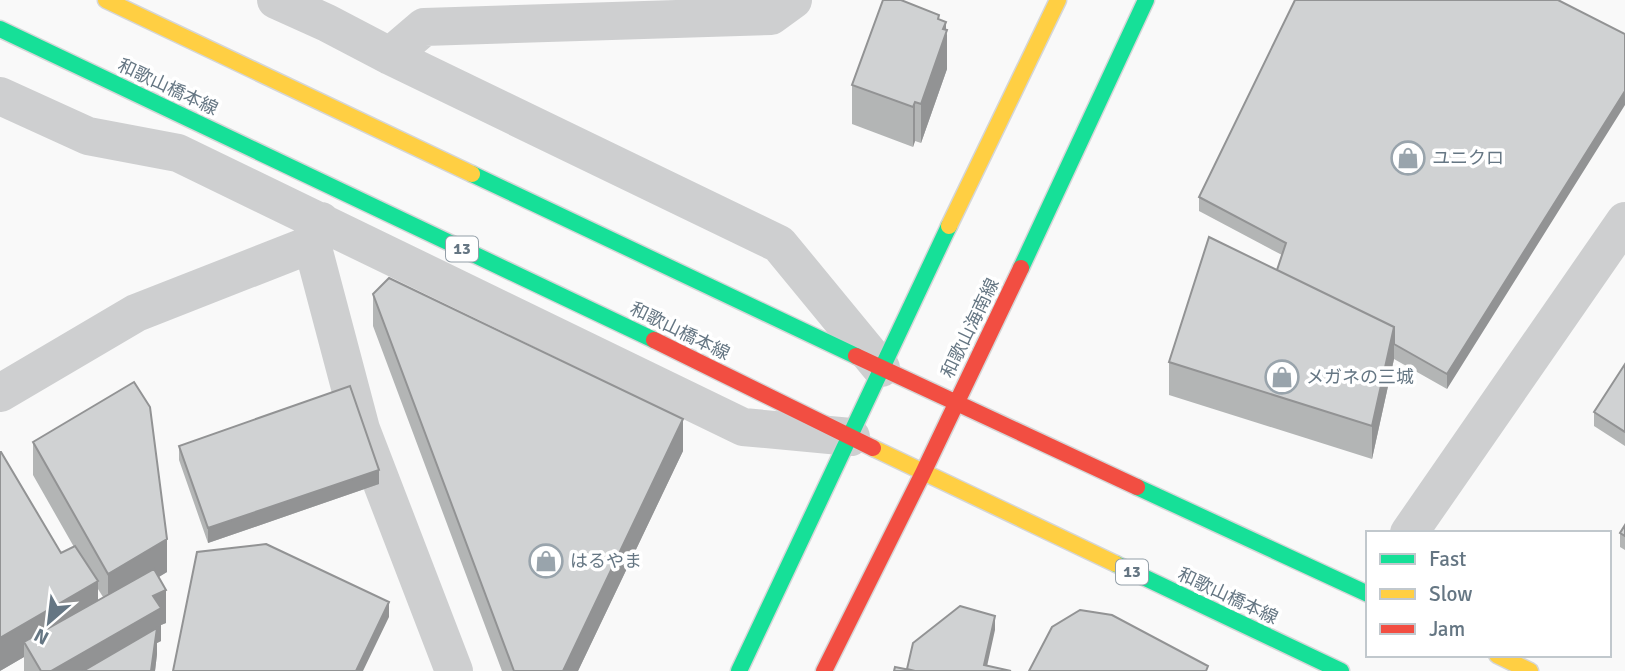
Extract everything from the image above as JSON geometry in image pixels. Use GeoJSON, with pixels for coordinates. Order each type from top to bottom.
{"type":"FeatureCollection","features":[{"type":"Feature","properties":{"kind":"main road"},"geometry":{"type":"LineString","coordinates":[[106,0],[881,368],[1366,593]]}},
{"type":"Feature","properties":{"kind":"main road"},"geometry":{"type":"LineString","coordinates":[[739,671],[1058,0]]}},
{"type":"Feature","properties":{"kind":"main road","name":"和歌山海南線"},"geometry":{"type":"LineString","coordinates":[[824,671],[923,472],[1146,0]]}},
{"type":"Feature","properties":{"kind":"main road","name":"和歌山橋本線"},"geometry":{"type":"LineString","coordinates":[[0,29],[1341,671]]}},
{"type":"Feature","properties":{"kind":"main road"},"geometry":{"type":"LineString","coordinates":[[1501,657],[1530,671]]}},
{"type":"Feature","properties":{"kind":"street"},"geometry":{"type":"LineString","coordinates":[[276,0],[330,11],[390,56],[779,244],[881,368]]}},
{"type":"Feature","properties":{"kind":"street"},"geometry":{"type":"LineString","coordinates":[[390,56],[424,27],[771,16],[793,0]]}},
{"type":"Feature","properties":{"kind":"street"},"geometry":{"type":"LineString","coordinates":[[0,96],[88,136],[178,153],[317,233],[743,428],[850,437]]}},
{"type":"Feature","properties":{"kind":"street"},"geometry":{"type":"LineString","coordinates":[[1410,531],[1625,221]]}},
{"type":"Feature","properties":{"kind":"street"},"geometry":{"type":"LineString","coordinates":[[0,393],[136,313],[317,233]]}},
{"type":"Feature","properties":{"kind":"street"},"geometry":{"type":"LineString","coordinates":[[317,233],[362,429],[454,671]]}},
{"type":"Feature","properties":{"kind":"building"},"geometry":{"type":"Polygon","coordinates":[[[883,0],[901,0],[939,15],[938,19],[946,22],[943,29],[947,30],[921,104],[915,102],[913,107],[852,85],[883,0]]]}},
{"type":"Feature","properties":{"kind":"building","name":"ユニクロ"},"geometry":{"type":"Polygon","coordinates":[[[1295,0],[1558,0],[1625,34],[1625,91],[1447,374],[1394,344],[1394,327],[1277,270],[1286,243],[1199,197],[1295,0]]]}},
{"type":"Feature","properties":{"kind":"building","name":"メガネの三城"},"geometry":{"type":"Polygon","coordinates":[[[1209,237],[1394,327],[1372,426],[1169,362],[1209,237]]]}},
{"type":"Feature","properties":{"kind":"building","name":"はるやま"},"geometry":{"type":"Polygon","coordinates":[[[389,278],[683,419],[563,671],[514,671],[373,294],[389,278]]]}},
{"type":"Feature","properties":{"kind":"building"},"geometry":{"type":"Polygon","coordinates":[[[1625,364],[1625,432],[1594,412],[1625,364]]]}},
{"type":"Feature","properties":{"kind":"building"},"geometry":{"type":"Polygon","coordinates":[[[134,382],[150,407],[167,539],[108,574],[33,442],[134,382]]]}},
{"type":"Feature","properties":{"kind":"building"},"geometry":{"type":"Polygon","coordinates":[[[350,386],[379,470],[208,528],[179,446],[350,386]]]}},
{"type":"Feature","properties":{"kind":"building"},"geometry":{"type":"Polygon","coordinates":[[[0,452],[61,553],[75,546],[98,581],[0,638],[0,452]]]}},
{"type":"Feature","properties":{"kind":"building"},"geometry":{"type":"Polygon","coordinates":[[[266,544],[389,602],[356,671],[173,671],[197,552],[266,544]]]}},
{"type":"Feature","properties":{"kind":"building"},"geometry":{"type":"Polygon","coordinates":[[[154,569],[166,590],[153,596],[161,608],[51,671],[41,671],[24,642],[154,569]]]}},
{"type":"Feature","properties":{"kind":"building"},"geometry":{"type":"Polygon","coordinates":[[[960,606],[995,616],[984,665],[1011,671],[907,669],[913,643],[960,606]]]}},
{"type":"Feature","properties":{"kind":"building"},"geometry":{"type":"Polygon","coordinates":[[[1080,610],[1112,615],[1208,666],[1206,671],[1029,671],[1052,627],[1080,610]]]}},
{"type":"Feature","properties":{"kind":"building"},"geometry":{"type":"Polygon","coordinates":[[[157,628],[151,671],[83,671],[157,628]]]}},
{"type":"Feature","properties":{"kind":"building"},"geometry":{"type":"Polygon","coordinates":[[[895,667],[915,671],[894,671],[895,667]]]}},
{"type":"Feature","properties":{"kind":"traffic: fast"},"geometry":{"type":"LineString","coordinates":[[1021,268],[1146,0]]}},
{"type":"Feature","properties":{"kind":"traffic: fast"},"geometry":{"type":"LineString","coordinates":[[0,29],[654,340]]}},
{"type":"Feature","properties":{"kind":"traffic: fast"},"geometry":{"type":"LineString","coordinates":[[472,174],[856,356]]}},
{"type":"Feature","properties":{"kind":"traffic: fast"},"geometry":{"type":"LineString","coordinates":[[739,671],[949,226]]}},
{"type":"Feature","properties":{"kind":"traffic: fast"},"geometry":{"type":"LineString","coordinates":[[1137,487],[1366,593]]}},
{"type":"Feature","properties":{"kind":"traffic: fast"},"geometry":{"type":"LineString","coordinates":[[1116,564],[1341,671]]}},
{"type":"Feature","properties":{"kind":"traffic: slow"},"geometry":{"type":"LineString","coordinates":[[106,0],[472,174]]}},
{"type":"Feature","properties":{"kind":"traffic: slow"},"geometry":{"type":"LineString","coordinates":[[949,226],[1058,0]]}},
{"type":"Feature","properties":{"kind":"traffic: slow"},"geometry":{"type":"LineString","coordinates":[[873,448],[1116,564]]}},
{"type":"Feature","properties":{"kind":"traffic: slow"},"geometry":{"type":"LineString","coordinates":[[1501,657],[1530,671]]}},
{"type":"Feature","properties":{"kind":"traffic: jam"},"geometry":{"type":"LineString","coordinates":[[824,671],[1021,268]]}},
{"type":"Feature","properties":{"kind":"traffic: jam"},"geometry":{"type":"LineString","coordinates":[[654,340],[873,448]]}},
{"type":"Feature","properties":{"kind":"traffic: jam"},"geometry":{"type":"LineString","coordinates":[[856,356],[1137,487]]}},
{"type":"Feature","properties":{"kind":"place","name":"ユニクロ"},"geometry":{"type":"Point","coordinates":[1408,158]}},
{"type":"Feature","properties":{"kind":"place","name":"メガネの三城"},"geometry":{"type":"Point","coordinates":[1282,377]}},
{"type":"Feature","properties":{"kind":"place","name":"はるやま"},"geometry":{"type":"Point","coordinates":[546,561]}}]}
